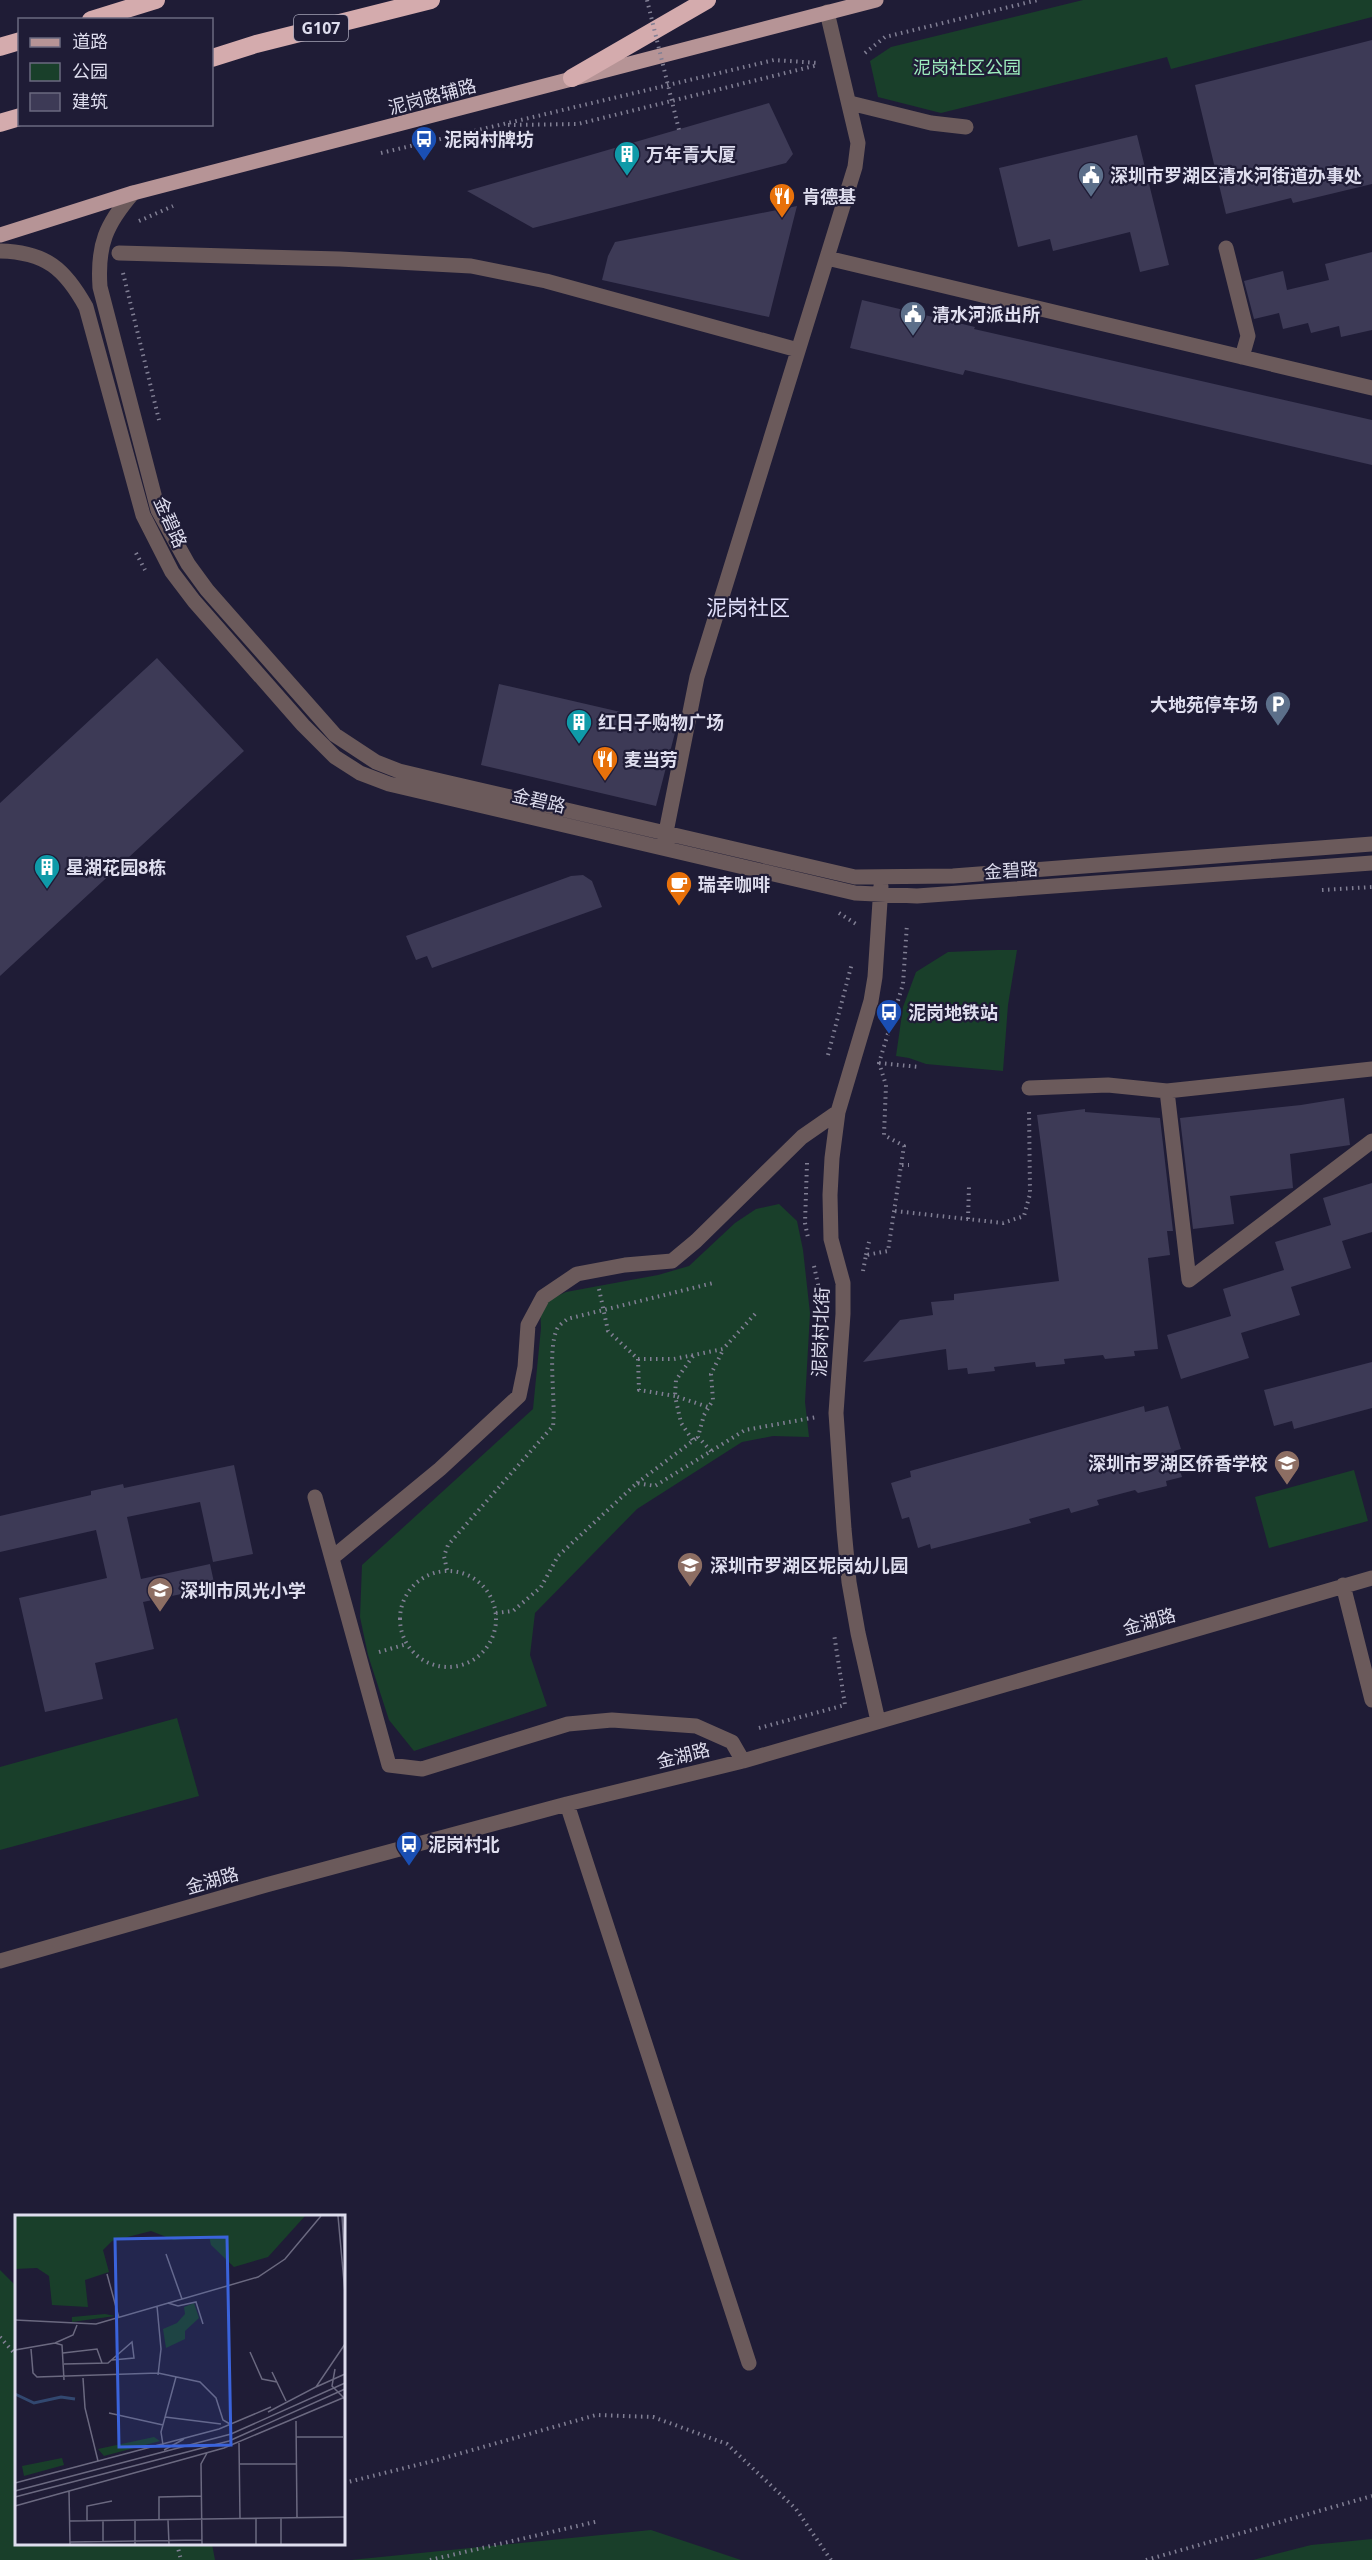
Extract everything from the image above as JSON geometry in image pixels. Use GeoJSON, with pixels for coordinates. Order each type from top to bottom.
{"type":"FeatureCollection","features":[{"type":"Feature","properties":{"kind":"highway"},"geometry":{"type":"LineString","coordinates":[[98,18],[156,0]]}},
{"type":"Feature","properties":{"kind":"highway","name":"G107"},"geometry":{"type":"LineString","coordinates":[[213,58],[256,44],[432,0]]}},
{"type":"Feature","properties":{"kind":"highway"},"geometry":{"type":"LineString","coordinates":[[572,78],[707,0]]}},
{"type":"Feature","properties":{"kind":"highway"},"geometry":{"type":"LineString","coordinates":[[0,123],[18,118]]}},
{"type":"Feature","properties":{"kind":"main road","name":"泥岗路辅路"},"geometry":{"type":"LineString","coordinates":[[0,235],[133,193],[876,0]]}},
{"type":"Feature","properties":{"kind":"street"},"geometry":{"type":"LineString","coordinates":[[662,849],[697,677],[855,167],[858,143],[827,12]]}},
{"type":"Feature","properties":{"kind":"street"},"geometry":{"type":"LineString","coordinates":[[850,102],[931,123],[966,128]]}},
{"type":"Feature","properties":{"kind":"street","name":"金碧路"},"geometry":{"type":"LineString","coordinates":[[133,193],[115,213],[105,233],[99,268],[100,286],[158,510],[188,564],[207,590],[335,735],[376,762],[399,771],[855,877],[953,876],[1372,844]]}},
{"type":"Feature","properties":{"kind":"street"},"geometry":{"type":"LineString","coordinates":[[1226,248],[1248,336],[1242,357]]}},
{"type":"Feature","properties":{"kind":"street","name":"金碧路"},"geometry":{"type":"LineString","coordinates":[[0,251],[12,251],[55,265],[75,286],[90,318],[143,515],[172,572],[194,601],[303,725],[335,757],[360,773],[389,784],[855,893],[916,896],[1372,863]]}},
{"type":"Feature","properties":{"kind":"street"},"geometry":{"type":"LineString","coordinates":[[118,253],[340,259],[471,266],[546,281],[798,351]]}},
{"type":"Feature","properties":{"kind":"street"},"geometry":{"type":"LineString","coordinates":[[826,258],[1372,388]]}},
{"type":"Feature","properties":{"kind":"street","name":"泥岗村北街"},"geometry":{"type":"LineString","coordinates":[[878,1720],[849,1582],[836,1413],[843,1283],[831,1239],[830,1195],[838,1112],[871,1001],[878,953],[881,878]]}},
{"type":"Feature","properties":{"kind":"street"},"geometry":{"type":"LineString","coordinates":[[1029,1088],[1108,1085],[1167,1091],[1372,1069]]}},
{"type":"Feature","properties":{"kind":"street"},"geometry":{"type":"LineString","coordinates":[[1167,1091],[1189,1280],[1372,1141]]}},
{"type":"Feature","properties":{"kind":"street"},"geometry":{"type":"LineString","coordinates":[[332,1558],[440,1468],[519,1396],[525,1366],[528,1325],[543,1297],[577,1274],[672,1261],[696,1241],[802,1137],[838,1112]]}},
{"type":"Feature","properties":{"kind":"street"},"geometry":{"type":"LineString","coordinates":[[315,1497],[389,1765],[422,1769],[568,1724],[612,1720],[696,1726],[732,1742],[743,1761]]}},
{"type":"Feature","properties":{"kind":"street","name":"金湖路"},"geometry":{"type":"LineString","coordinates":[[0,1960],[567,1804],[743,1761],[1372,1578]]}},
{"type":"Feature","properties":{"kind":"street"},"geometry":{"type":"LineString","coordinates":[[1343,1585],[1372,1700]]}},
{"type":"Feature","properties":{"kind":"street"},"geometry":{"type":"LineString","coordinates":[[567,1804],[749,2363]]}},
{"type":"Feature","properties":{"kind":"path"},"geometry":{"type":"LineString","coordinates":[[648,0],[679,130]]}},
{"type":"Feature","properties":{"kind":"path"},"geometry":{"type":"LineString","coordinates":[[865,53],[885,37],[1038,0]]}},
{"type":"Feature","properties":{"kind":"path"},"geometry":{"type":"LineString","coordinates":[[373,155],[774,60],[824,63],[579,124],[500,125]]}},
{"type":"Feature","properties":{"kind":"path"},"geometry":{"type":"LineString","coordinates":[[159,421],[118,253],[138,222],[177,205]]}},
{"type":"Feature","properties":{"kind":"path"},"geometry":{"type":"LineString","coordinates":[[856,924],[856,935]]}},
{"type":"Feature","properties":{"kind":"path"},"geometry":{"type":"LineString","coordinates":[[866,1255],[888,1251],[902,1165],[904,1146],[884,1135],[886,1085],[879,1064],[903,984],[907,924]]}},
{"type":"Feature","properties":{"kind":"path"},"geometry":{"type":"LineString","coordinates":[[828,1055],[854,953]]}},
{"type":"Feature","properties":{"kind":"path"},"geometry":{"type":"LineString","coordinates":[[879,1064],[919,1067]]}},
{"type":"Feature","properties":{"kind":"path"},"geometry":{"type":"LineString","coordinates":[[895,1211],[1003,1223],[1024,1216],[1030,1194],[1029,1088]]}},
{"type":"Feature","properties":{"kind":"path"},"geometry":{"type":"LineString","coordinates":[[902,1165],[909,1165]]}},
{"type":"Feature","properties":{"kind":"path"},"geometry":{"type":"LineString","coordinates":[[968,1219],[969,1186]]}},
{"type":"Feature","properties":{"kind":"path"},"geometry":{"type":"LineString","coordinates":[[863,1273],[869,1242]]}},
{"type":"Feature","properties":{"kind":"path"},"geometry":{"type":"LineString","coordinates":[[594,1271],[608,1331],[638,1359],[651,1361],[693,1356],[723,1349]]}},
{"type":"Feature","properties":{"kind":"path"},"geometry":{"type":"LineString","coordinates":[[447,1570],[444,1556],[448,1545],[553,1426],[555,1410],[553,1346],[557,1328],[567,1319],[603,1312],[712,1283]]}},
{"type":"Feature","properties":{"kind":"path"},"geometry":{"type":"LineString","coordinates":[[496,1613],[513,1611],[541,1587],[558,1556],[637,1483],[694,1442],[698,1437],[704,1415],[713,1400],[711,1374],[723,1349],[755,1314]]}},
{"type":"Feature","properties":{"kind":"path"},"geometry":{"type":"LineString","coordinates":[[693,1356],[676,1380],[675,1396],[681,1423],[694,1442]]}},
{"type":"Feature","properties":{"kind":"path"},"geometry":{"type":"LineString","coordinates":[[638,1359],[639,1390],[675,1396],[708,1407]]}},
{"type":"Feature","properties":{"kind":"path"},"geometry":{"type":"LineString","coordinates":[[637,1483],[656,1486],[745,1430],[817,1417]]}},
{"type":"Feature","properties":{"kind":"path"},"geometry":{"type":"LineString","coordinates":[[698,1437],[711,1451]]}},
{"type":"Feature","properties":{"kind":"path"},"geometry":{"type":"LineString","coordinates":[[447,1570],[462,1572],[484,1586],[490,1594],[496,1613],[496,1625],[488,1647],[466,1664],[451,1667],[436,1666],[422,1660],[407,1644],[399,1621],[401,1606],[407,1592],[418,1581],[432,1573],[447,1570]]}},
{"type":"Feature","properties":{"kind":"path"},"geometry":{"type":"LineString","coordinates":[[359,1658],[407,1644]]}},
{"type":"Feature","properties":{"kind":"path"},"geometry":{"type":"LineString","coordinates":[[759,1728],[845,1705]]}},
{"type":"Feature","properties":{"kind":"path"},"geometry":{"type":"LineString","coordinates":[[0,2337],[15,2354]]}},
{"type":"Feature","properties":{"kind":"path"},"geometry":{"type":"LineString","coordinates":[[345,2483],[596,2415],[653,2417],[727,2444],[796,2509],[831,2560]]}},
{"type":"Feature","properties":{"kind":"path"},"geometry":{"type":"LineString","coordinates":[[1146,2560],[1372,2496]]}},
{"type":"Feature","properties":{"kind":"path"},"geometry":{"type":"LineString","coordinates":[[430,2560],[599,2521]]}},
{"type":"Feature","properties":{"kind":"path"},"geometry":{"type":"LineString","coordinates":[[177,2545],[181,2560]]}},
{"type":"Feature","properties":{"kind":"green space","name":"泥岗社区公园"},"geometry":{"type":"Polygon","coordinates":[[[1083,0],[1372,0],[1372,17],[1171,69],[1167,57],[941,113],[878,97],[870,61],[891,47],[1083,0]]]}},
{"type":"Feature","properties":{"kind":"green space"},"geometry":{"type":"Polygon","coordinates":[[[1017,950],[1008,1005],[1003,1071],[926,1064],[896,1056],[903,1007],[916,972],[948,952],[1017,950]]]}},
{"type":"Feature","properties":{"kind":"green space"},"geometry":{"type":"Polygon","coordinates":[[[779,1204],[797,1221],[803,1250],[810,1313],[805,1402],[809,1437],[773,1436],[742,1442],[637,1509],[535,1613],[530,1655],[547,1706],[414,1751],[389,1720],[368,1655],[360,1617],[362,1565],[533,1409],[541,1328],[540,1304],[566,1292],[658,1275],[689,1266],[735,1223],[756,1209],[779,1204]]]}},
{"type":"Feature","properties":{"kind":"green space"},"geometry":{"type":"Polygon","coordinates":[[[1354,1470],[1368,1521],[1269,1548],[1255,1497],[1354,1470]]]}},
{"type":"Feature","properties":{"kind":"green space"},"geometry":{"type":"Polygon","coordinates":[[[177,1718],[199,1796],[0,1850],[0,1767],[177,1718]]]}},
{"type":"Feature","properties":{"kind":"green space"},"geometry":{"type":"Polygon","coordinates":[[[0,2270],[15,2285],[15,2545],[212,2545],[215,2560],[0,2560],[0,2270]]]}},
{"type":"Feature","properties":{"kind":"green space"},"geometry":{"type":"Polygon","coordinates":[[[651,2530],[741,2560],[351,2560],[651,2530]]]}},
{"type":"Feature","properties":{"kind":"green space"},"geometry":{"type":"Polygon","coordinates":[[[1372,2539],[1372,2560],[1253,2560],[1311,2545],[1372,2539]]]}},
{"type":"Feature","properties":{"kind":"building"},"geometry":{"type":"Polygon","coordinates":[[[1372,40],[1372,184],[1293,203],[1291,198],[1226,214],[1195,85],[1372,40]]]}},
{"type":"Feature","properties":{"kind":"building"},"geometry":{"type":"Polygon","coordinates":[[[769,103],[793,154],[786,163],[533,228],[467,191],[769,103]]]}},
{"type":"Feature","properties":{"kind":"building"},"geometry":{"type":"Polygon","coordinates":[[[1137,135],[1169,265],[1140,272],[1130,232],[1053,251],[1050,239],[1018,247],[999,168],[1137,135]]]}},
{"type":"Feature","properties":{"kind":"building"},"geometry":{"type":"Polygon","coordinates":[[[797,206],[769,317],[602,280],[608,256],[615,242],[797,206]]]}},
{"type":"Feature","properties":{"kind":"building"},"geometry":{"type":"Polygon","coordinates":[[[1372,252],[1372,330],[1341,337],[1339,326],[1311,333],[1308,323],[1283,329],[1279,313],[1254,319],[1244,281],[1283,271],[1287,290],[1329,280],[1325,264],[1372,252]]]}},
{"type":"Feature","properties":{"kind":"building"},"geometry":{"type":"Polygon","coordinates":[[[862,300],[975,327],[974,329],[1372,420],[1372,465],[965,370],[963,375],[850,348],[862,300]]]}},
{"type":"Feature","properties":{"kind":"building","name":"星湖花园8栋"},"geometry":{"type":"Polygon","coordinates":[[[157,658],[244,751],[0,976],[0,803],[157,658]]]}},
{"type":"Feature","properties":{"kind":"building","name":"红日子购物广场"},"geometry":{"type":"Polygon","coordinates":[[[499,684],[677,725],[656,806],[481,765],[499,684]]]}},
{"type":"Feature","properties":{"kind":"building"},"geometry":{"type":"Polygon","coordinates":[[[583,875],[592,881],[602,907],[432,968],[427,956],[416,960],[406,936],[571,876],[583,875]]]}},
{"type":"Feature","properties":{"kind":"building"},"geometry":{"type":"Polygon","coordinates":[[[1344,1098],[1350,1145],[1290,1154],[1293,1188],[1230,1196],[1234,1224],[1193,1229],[1180,1118],[1344,1098]]]}},
{"type":"Feature","properties":{"kind":"building"},"geometry":{"type":"Polygon","coordinates":[[[1085,1109],[1085,1112],[1160,1118],[1173,1231],[1167,1231],[1170,1255],[1148,1258],[1158,1349],[1134,1351],[1135,1356],[1105,1359],[1103,1355],[1064,1359],[1065,1364],[1036,1367],[1035,1362],[994,1367],[995,1371],[968,1374],[967,1368],[948,1370],[946,1349],[863,1362],[900,1320],[933,1315],[931,1302],[954,1300],[954,1294],[1059,1281],[1037,1115],[1085,1109]]]}},
{"type":"Feature","properties":{"kind":"building"},"geometry":{"type":"Polygon","coordinates":[[[1372,1183],[1372,1232],[1342,1241],[1351,1268],[1291,1287],[1300,1315],[1241,1333],[1249,1358],[1181,1379],[1167,1335],[1231,1316],[1223,1289],[1284,1270],[1275,1242],[1331,1225],[1323,1198],[1372,1183]]]}},
{"type":"Feature","properties":{"kind":"building"},"geometry":{"type":"Polygon","coordinates":[[[1372,1362],[1372,1408],[1294,1429],[1292,1421],[1274,1426],[1264,1390],[1372,1362]]]}},
{"type":"Feature","properties":{"kind":"building"},"geometry":{"type":"Polygon","coordinates":[[[1144,1406],[1145,1412],[1168,1406],[1181,1449],[1174,1451],[1182,1477],[1166,1481],[1167,1486],[1138,1493],[1135,1490],[1097,1500],[1099,1505],[1071,1513],[1069,1508],[1029,1519],[1031,1523],[931,1549],[930,1544],[918,1548],[909,1517],[902,1519],[891,1483],[911,1477],[910,1471],[1144,1406]]]}},
{"type":"Feature","properties":{"kind":"building"},"geometry":{"type":"Polygon","coordinates":[[[234,1465],[253,1554],[213,1562],[200,1502],[127,1517],[141,1579],[210,1564],[215,1587],[143,1602],[154,1649],[95,1663],[103,1699],[45,1712],[19,1598],[107,1578],[96,1530],[0,1552],[0,1516],[91,1495],[91,1491],[123,1484],[124,1488],[234,1465]]]}},
{"type":"Feature","properties":{"kind":"place","name":"泥岗村牌坊"},"geometry":{"type":"Point","coordinates":[424,162]}},
{"type":"Feature","properties":{"kind":"place","name":"万年青大厦"},"geometry":{"type":"Point","coordinates":[627,177]}},
{"type":"Feature","properties":{"kind":"place","name":"深圳市罗湖区清水河街道办事处"},"geometry":{"type":"Point","coordinates":[1091,198]}},
{"type":"Feature","properties":{"kind":"place","name":"肯德基"},"geometry":{"type":"Point","coordinates":[782,219]}},
{"type":"Feature","properties":{"kind":"place","name":"清水河派出所"},"geometry":{"type":"Point","coordinates":[913,337]}},
{"type":"Feature","properties":{"kind":"place","name":"大地苑停车场"},"geometry":{"type":"Point","coordinates":[1278,727]}},
{"type":"Feature","properties":{"kind":"place","name":"红日子购物广场"},"geometry":{"type":"Point","coordinates":[579,745]}},
{"type":"Feature","properties":{"kind":"place","name":"麦当劳"},"geometry":{"type":"Point","coordinates":[605,782]}},
{"type":"Feature","properties":{"kind":"place","name":"星湖花园8栋"},"geometry":{"type":"Point","coordinates":[47,890]}},
{"type":"Feature","properties":{"kind":"place","name":"瑞幸咖啡"},"geometry":{"type":"Point","coordinates":[679,907]}},
{"type":"Feature","properties":{"kind":"place","name":"泥岗地铁站"},"geometry":{"type":"Point","coordinates":[889,1035]}},
{"type":"Feature","properties":{"kind":"place","name":"深圳市罗湖区侨香学校"},"geometry":{"type":"Point","coordinates":[1287,1486]}},
{"type":"Feature","properties":{"kind":"place","name":"深圳市罗湖区坭岗幼儿园"},"geometry":{"type":"Point","coordinates":[690,1588]}},
{"type":"Feature","properties":{"kind":"place","name":"深圳市凤光小学"},"geometry":{"type":"Point","coordinates":[160,1613]}},
{"type":"Feature","properties":{"kind":"place","name":"泥岗村北"},"geometry":{"type":"Point","coordinates":[409,1867]}},
{"type":"Feature","properties":{"kind":"district","name":"泥岗社区"},"geometry":{"type":"Point","coordinates":[748,607]}}]}
